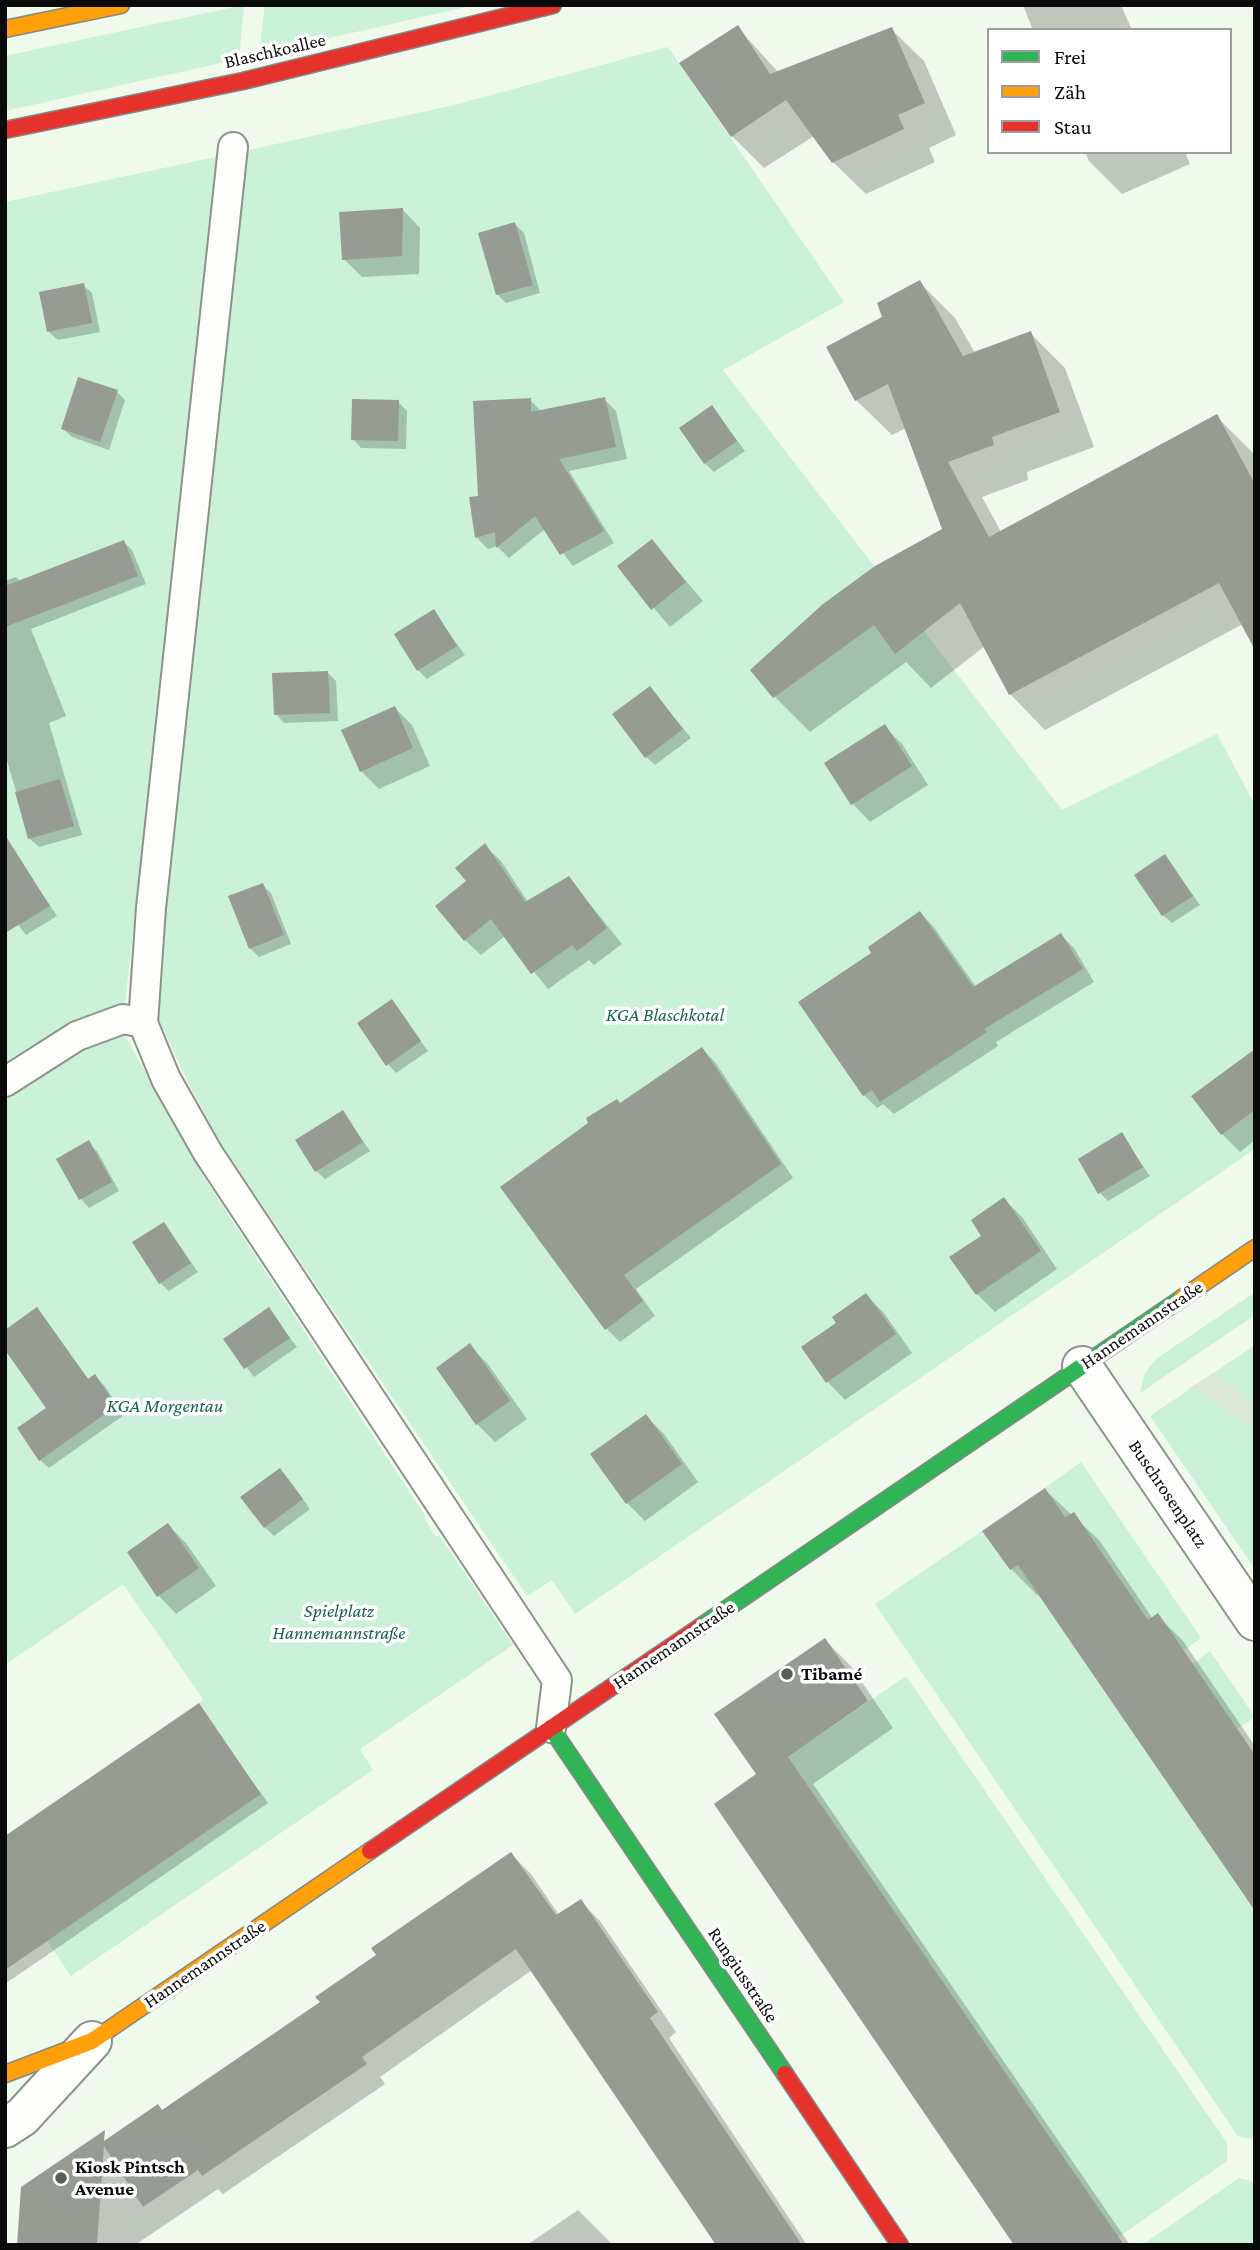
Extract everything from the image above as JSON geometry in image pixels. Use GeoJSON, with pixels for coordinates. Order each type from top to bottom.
{"type":"FeatureCollection","features":[{"type":"Feature","properties":{"kind":"street"},"geometry":{"type":"LineString","coordinates":[[5,29],[121,5]]}},
{"type":"Feature","properties":{"kind":"street","name":"Blaschkoallee"},"geometry":{"type":"LineString","coordinates":[[5,130],[243,81],[553,5]]}},
{"type":"Feature","properties":{"kind":"street","name":"Hannemannstraße"},"geometry":{"type":"LineString","coordinates":[[5,2128],[22,2117],[92,2041],[1255,1248]]}},
{"type":"Feature","properties":{"kind":"street","name":"Buschrosenplatz"},"geometry":{"type":"LineString","coordinates":[[1082,1366],[1255,1621]]}},
{"type":"Feature","properties":{"kind":"street","name":"Rungiusstraße"},"geometry":{"type":"LineString","coordinates":[[551,1728],[901,2245]]}},
{"type":"Feature","properties":{"kind":"street","name":"Hannemannstraße"},"geometry":{"type":"LineString","coordinates":[[5,2074],[92,2041]]}},
{"type":"Feature","properties":{"kind":"lane"},"geometry":{"type":"LineString","coordinates":[[233,147],[161,814],[143,1023],[166,1079],[208,1153],[557,1680],[551,1728]]}},
{"type":"Feature","properties":{"kind":"lane"},"geometry":{"type":"LineString","coordinates":[[5,1082],[77,1036],[123,1019],[143,1023]]}},
{"type":"Feature","properties":{"kind":"green space"},"geometry":{"type":"Polygon","coordinates":[[[244,5],[239,59],[5,111],[5,56],[244,5]]]}},
{"type":"Feature","properties":{"kind":"green space"},"geometry":{"type":"Polygon","coordinates":[[[265,5],[475,5],[259,54],[265,5]]]}},
{"type":"Feature","properties":{"kind":"green space","name":"KGA Blaschkotal"},"geometry":{"type":"Polygon","coordinates":[[[668,47],[844,302],[723,370],[1062,810],[1217,734],[1255,805],[1255,1149],[575,1614],[552,1580],[527,1596],[224,1149],[190,1086],[154,1009],[244,151],[454,105],[668,47]]]}},
{"type":"Feature","properties":{"kind":"green space","name":"KGA Morgentau"},"geometry":{"type":"Polygon","coordinates":[[[220,156],[122,1030],[205,1179],[426,1517],[424,1518],[430,1528],[436,1537],[439,1535],[513,1645],[360,1749],[373,1770],[71,1976],[47,1941],[261,1793],[199,1703],[203,1699],[123,1584],[5,1665],[5,202],[220,156]]]}},
{"type":"Feature","properties":{"kind":"green space"},"geometry":{"type":"Polygon","coordinates":[[[1255,1292],[1255,1315],[1140,1393],[1145,1373],[1156,1359],[1255,1292]]]}},
{"type":"Feature","properties":{"kind":"green space"},"geometry":{"type":"Polygon","coordinates":[[[1255,1345],[1255,1569],[1150,1416],[1255,1345]]]}},
{"type":"Feature","properties":{"kind":"green space"},"geometry":{"type":"Polygon","coordinates":[[[1081,1462],[1201,1638],[1183,1651],[1148,1620],[1074,1512],[1065,1517],[1045,1488],[1081,1462]]]}},
{"type":"Feature","properties":{"kind":"green space"},"geometry":{"type":"Polygon","coordinates":[[[982,1531],[1009,1570],[1018,1565],[1255,1911],[1255,2140],[1238,2136],[875,1604],[982,1531]]]}},
{"type":"Feature","properties":{"kind":"green space"},"geometry":{"type":"Polygon","coordinates":[[[1210,1651],[1255,1717],[1237,1729],[1192,1664],[1210,1651]]]}},
{"type":"Feature","properties":{"kind":"green space"},"geometry":{"type":"Polygon","coordinates":[[[906,1676],[1227,2143],[1227,2161],[1107,2245],[1108,2222],[815,1797],[777,1765],[906,1676]]]}},
{"type":"Feature","properties":{"kind":"green space"},"geometry":{"type":"Polygon","coordinates":[[[1239,2178],[1255,2182],[1255,2245],[1142,2245],[1239,2178]]]}},
{"type":"Feature","properties":{"kind":"shaded area"},"geometry":{"type":"Polygon","coordinates":[[[1218,1370],[1218,1377],[1255,1403],[1255,1430],[1199,1391],[1188,1389],[1218,1370]]]}},
{"type":"Feature","properties":{"kind":"building"},"geometry":{"type":"Polygon","coordinates":[[[738,25],[770,74],[892,27],[925,103],[898,115],[904,129],[832,163],[786,100],[731,137],[679,63],[738,25]]]}},
{"type":"Feature","properties":{"kind":"building"},"geometry":{"type":"Polygon","coordinates":[[[403,208],[402,256],[342,260],[339,212],[403,208]]]}},
{"type":"Feature","properties":{"kind":"building"},"geometry":{"type":"Polygon","coordinates":[[[515,222],[533,285],[496,295],[478,233],[515,222]]]}},
{"type":"Feature","properties":{"kind":"building"},"geometry":{"type":"Polygon","coordinates":[[[920,280],[963,356],[1031,331],[1060,412],[992,437],[994,445],[948,462],[989,537],[1217,414],[1255,484],[1255,650],[1219,583],[1009,695],[960,603],[895,654],[874,625],[773,698],[750,670],[823,604],[875,566],[942,529],[888,384],[855,401],[826,347],[882,317],[877,303],[920,280]]]}},
{"type":"Feature","properties":{"kind":"building"},"geometry":{"type":"Polygon","coordinates":[[[84,283],[92,323],[47,332],[39,292],[84,283]]]}},
{"type":"Feature","properties":{"kind":"building"},"geometry":{"type":"Polygon","coordinates":[[[78,377],[118,390],[100,442],[61,429],[78,377]]]}},
{"type":"Feature","properties":{"kind":"building"},"geometry":{"type":"Polygon","coordinates":[[[605,397],[616,447],[559,459],[604,531],[560,555],[535,516],[496,548],[495,532],[475,538],[469,497],[478,496],[473,401],[531,398],[531,412],[605,397]]]}},
{"type":"Feature","properties":{"kind":"building"},"geometry":{"type":"Polygon","coordinates":[[[352,399],[399,400],[398,441],[351,440],[352,399]]]}},
{"type":"Feature","properties":{"kind":"building"},"geometry":{"type":"Polygon","coordinates":[[[712,405],[737,441],[704,464],[679,428],[712,405]]]}},
{"type":"Feature","properties":{"kind":"building"},"geometry":{"type":"Polygon","coordinates":[[[652,539],[686,582],[651,610],[617,566],[652,539]]]}},
{"type":"Feature","properties":{"kind":"building"},"geometry":{"type":"Polygon","coordinates":[[[124,540],[138,576],[5,627],[5,586],[124,540]]]}},
{"type":"Feature","properties":{"kind":"building"},"geometry":{"type":"Polygon","coordinates":[[[434,609],[457,646],[417,671],[394,634],[434,609]]]}},
{"type":"Feature","properties":{"kind":"building"},"geometry":{"type":"Polygon","coordinates":[[[328,671],[330,713],[274,715],[272,673],[328,671]]]}},
{"type":"Feature","properties":{"kind":"building"},"geometry":{"type":"Polygon","coordinates":[[[650,686],[683,729],[645,758],[612,714],[650,686]]]}},
{"type":"Feature","properties":{"kind":"building"},"geometry":{"type":"Polygon","coordinates":[[[395,706],[413,748],[360,772],[341,730],[395,706]]]}},
{"type":"Feature","properties":{"kind":"building"},"geometry":{"type":"Polygon","coordinates":[[[885,724],[912,766],[851,805],[824,763],[885,724]]]}},
{"type":"Feature","properties":{"kind":"building"},"geometry":{"type":"Polygon","coordinates":[[[60,779],[74,826],[28,839],[15,792],[60,779]]]}},
{"type":"Feature","properties":{"kind":"building"},"geometry":{"type":"Polygon","coordinates":[[[5,835],[50,906],[5,933],[5,835]]]}},
{"type":"Feature","properties":{"kind":"building"},"geometry":{"type":"Polygon","coordinates":[[[485,843],[525,902],[569,876],[607,928],[577,951],[572,945],[531,974],[491,919],[464,941],[435,906],[466,881],[455,868],[485,843]]]}},
{"type":"Feature","properties":{"kind":"building"},"geometry":{"type":"Polygon","coordinates":[[[1165,854],[1193,896],[1162,916],[1134,875],[1165,854]]]}},
{"type":"Feature","properties":{"kind":"building"},"geometry":{"type":"Polygon","coordinates":[[[263,883],[284,935],[249,949],[228,896],[263,883]]]}},
{"type":"Feature","properties":{"kind":"building"},"geometry":{"type":"Polygon","coordinates":[[[920,911],[973,987],[1061,933],[1083,969],[984,1029],[987,1032],[880,1102],[872,1090],[863,1096],[798,1002],[871,953],[868,947],[920,911]]]}},
{"type":"Feature","properties":{"kind":"building"},"geometry":{"type":"Polygon","coordinates":[[[392,999],[421,1041],[386,1066],[357,1023],[392,999]]]}},
{"type":"Feature","properties":{"kind":"building"},"geometry":{"type":"Polygon","coordinates":[[[702,1047],[781,1164],[624,1275],[643,1301],[605,1330],[500,1187],[588,1123],[586,1118],[617,1099],[620,1103],[702,1047]]]}},
{"type":"Feature","properties":{"kind":"building"},"geometry":{"type":"Polygon","coordinates":[[[1255,1049],[1255,1110],[1221,1135],[1191,1096],[1255,1049]]]}},
{"type":"Feature","properties":{"kind":"building"},"geometry":{"type":"Polygon","coordinates":[[[343,1110],[363,1142],[315,1172],[295,1140],[343,1110]]]}},
{"type":"Feature","properties":{"kind":"building"},"geometry":{"type":"Polygon","coordinates":[[[1122,1132],[1143,1167],[1098,1194],[1078,1159],[1122,1132]]]}},
{"type":"Feature","properties":{"kind":"building"},"geometry":{"type":"Polygon","coordinates":[[[89,1140],[112,1182],[79,1200],[56,1159],[89,1140]]]}},
{"type":"Feature","properties":{"kind":"building"},"geometry":{"type":"Polygon","coordinates":[[[1004,1197],[1041,1251],[976,1295],[949,1257],[981,1236],[971,1220],[1004,1197]]]}},
{"type":"Feature","properties":{"kind":"building"},"geometry":{"type":"Polygon","coordinates":[[[164,1222],[191,1263],[159,1284],[132,1242],[164,1222]]]}},
{"type":"Feature","properties":{"kind":"building"},"geometry":{"type":"Polygon","coordinates":[[[866,1293],[896,1334],[826,1383],[801,1347],[836,1323],[832,1317],[866,1293]]]}},
{"type":"Feature","properties":{"kind":"building"},"geometry":{"type":"Polygon","coordinates":[[[37,1307],[88,1379],[95,1374],[116,1406],[39,1461],[17,1428],[46,1408],[5,1350],[5,1330],[37,1307]]]}},
{"type":"Feature","properties":{"kind":"building"},"geometry":{"type":"Polygon","coordinates":[[[269,1307],[290,1338],[244,1369],[223,1339],[269,1307]]]}},
{"type":"Feature","properties":{"kind":"building"},"geometry":{"type":"Polygon","coordinates":[[[470,1343],[510,1401],[476,1425],[436,1368],[470,1343]]]}},
{"type":"Feature","properties":{"kind":"building"},"geometry":{"type":"Polygon","coordinates":[[[646,1414],[682,1464],[626,1504],[590,1454],[646,1414]]]}},
{"type":"Feature","properties":{"kind":"building"},"geometry":{"type":"Polygon","coordinates":[[[280,1468],[303,1499],[264,1528],[240,1497],[280,1468]]]}},
{"type":"Feature","properties":{"kind":"building"},"geometry":{"type":"Polygon","coordinates":[[[1045,1488],[1065,1517],[1074,1512],[1148,1620],[1158,1613],[1255,1755],[1255,1911],[1018,1565],[1010,1570],[982,1531],[1045,1488]]]}},
{"type":"Feature","properties":{"kind":"building"},"geometry":{"type":"Polygon","coordinates":[[[168,1523],[199,1568],[157,1597],[127,1552],[168,1523]]]}},
{"type":"Feature","properties":{"kind":"building"},"geometry":{"type":"Polygon","coordinates":[[[825,1638],[868,1701],[788,1757],[1124,2245],[1014,2245],[714,1804],[756,1774],[714,1714],[825,1638]]]}},
{"type":"Feature","properties":{"kind":"building"},"geometry":{"type":"Polygon","coordinates":[[[199,1703],[261,1794],[5,1970],[5,1836],[199,1703]]]}},
{"type":"Feature","properties":{"kind":"building"},"geometry":{"type":"Polygon","coordinates":[[[511,1852],[556,1915],[581,1899],[658,2012],[650,2018],[802,2245],[716,2245],[516,1949],[362,2057],[367,2064],[202,2176],[198,2170],[143,2207],[104,2146],[97,2245],[17,2245],[21,2187],[105,2130],[104,2141],[158,2104],[162,2110],[320,2002],[315,1997],[376,1955],[371,1948],[511,1852]]]}},
{"type":"Feature","properties":{"kind":"traffic: fast"},"geometry":{"type":"LineString","coordinates":[[700,1627],[1182,1298]]}},
{"type":"Feature","properties":{"kind":"traffic: fast"},"geometry":{"type":"LineString","coordinates":[[551,1728],[785,2074]]}},
{"type":"Feature","properties":{"kind":"traffic: slow"},"geometry":{"type":"LineString","coordinates":[[5,29],[121,5]]}},
{"type":"Feature","properties":{"kind":"traffic: slow"},"geometry":{"type":"LineString","coordinates":[[1182,1298],[1255,1248]]}},
{"type":"Feature","properties":{"kind":"traffic: slow"},"geometry":{"type":"LineString","coordinates":[[5,2074],[92,2041],[370,1851]]}},
{"type":"Feature","properties":{"kind":"traffic: jam"},"geometry":{"type":"LineString","coordinates":[[5,130],[243,81],[553,5]]}},
{"type":"Feature","properties":{"kind":"traffic: jam"},"geometry":{"type":"LineString","coordinates":[[370,1851],[700,1627]]}},
{"type":"Feature","properties":{"kind":"traffic: jam"},"geometry":{"type":"LineString","coordinates":[[785,2074],[900,2245]]}},
{"type":"Feature","properties":{"kind":"place","name":"Tibamé"},"geometry":{"type":"Point","coordinates":[787,1674]}},
{"type":"Feature","properties":{"kind":"place","name":"Kiosk Pintsch Avenue"},"geometry":{"type":"Point","coordinates":[61,2178]}},
{"type":"Feature","properties":{"kind":"park label","name":"Spielplatz Hannemannstraße"},"geometry":{"type":"Point","coordinates":[339,1622]}}]}
